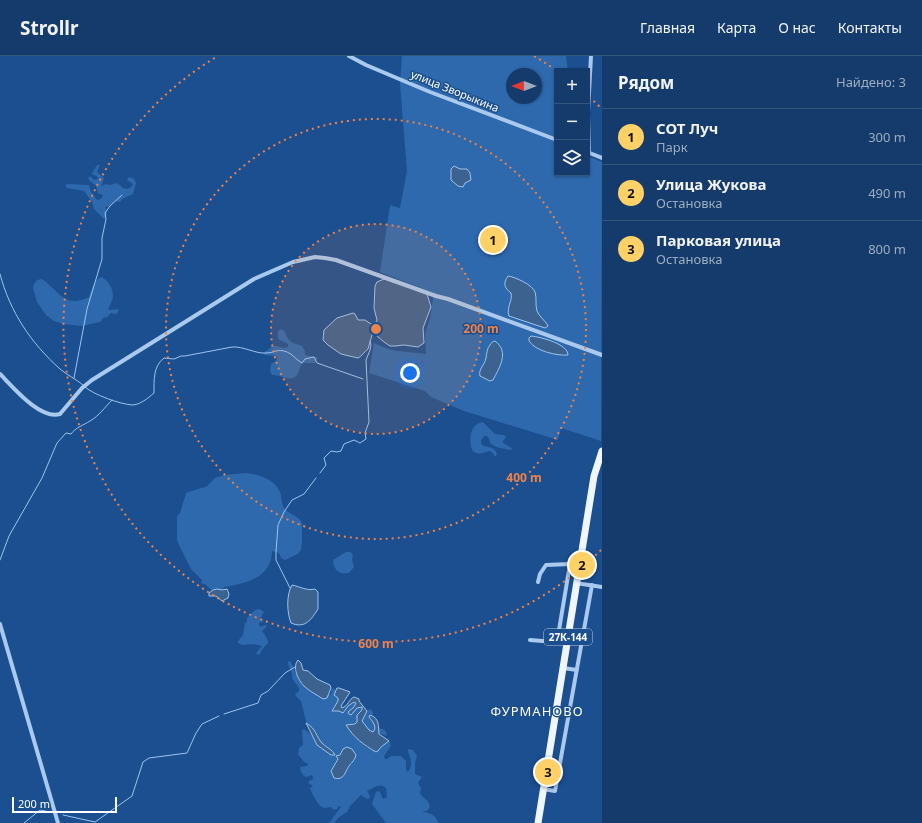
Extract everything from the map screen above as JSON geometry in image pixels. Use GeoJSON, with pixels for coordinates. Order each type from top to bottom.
{"type":"FeatureCollection","features":[{"type":"Feature","properties":{"kind":"main road","name":"27К-144"},"geometry":{"type":"LineString","coordinates":[[538,823],[594,476],[602,452]]}},
{"type":"Feature","properties":{"kind":"street","name":"улица Зворыкина"},"geometry":{"type":"LineString","coordinates":[[349,56],[366,65],[430,92],[554,139]]}},
{"type":"Feature","properties":{"kind":"street"},"geometry":{"type":"LineString","coordinates":[[588,140],[591,56]]}},
{"type":"Feature","properties":{"kind":"street"},"geometry":{"type":"LineString","coordinates":[[590,153],[602,158]]}},
{"type":"Feature","properties":{"kind":"street"},"geometry":{"type":"LineString","coordinates":[[1,377],[41,411],[52,415],[60,414],[77,394],[92,380],[254,279],[293,262],[315,257],[336,260],[602,355]]}},
{"type":"Feature","properties":{"kind":"street"},"geometry":{"type":"LineString","coordinates":[[557,642],[570,564]]}},
{"type":"Feature","properties":{"kind":"street"},"geometry":{"type":"LineString","coordinates":[[538,582],[540,574],[546,565],[580,564]]}},
{"type":"Feature","properties":{"kind":"street"},"geometry":{"type":"LineString","coordinates":[[576,583],[602,587]]}},
{"type":"Feature","properties":{"kind":"street"},"geometry":{"type":"LineString","coordinates":[[543,789],[555,791],[592,585]]}},
{"type":"Feature","properties":{"kind":"street"},"geometry":{"type":"LineString","coordinates":[[0,624],[58,823]]}},
{"type":"Feature","properties":{"kind":"street"},"geometry":{"type":"LineString","coordinates":[[530,640],[566,643]]}},
{"type":"Feature","properties":{"kind":"street"},"geometry":{"type":"LineString","coordinates":[[562,668],[577,670]]}},
{"type":"Feature","properties":{"kind":"shaded area"},"geometry":{"type":"Polygon","coordinates":[[[402,56],[566,56],[568,68],[554,68],[554,176],[590,176],[590,157],[602,162],[601,441],[561,428],[558,440],[464,411],[431,397],[425,391],[369,373],[374,343],[391,350],[426,354],[425,334],[430,318],[434,293],[380,272],[390,205],[400,208],[407,171],[400,84],[402,56]]]}},
{"type":"Feature","properties":{"kind":"shaded area"},"geometry":{"type":"Polygon","coordinates":[[[97,165],[100,165],[97,172],[104,178],[101,187],[105,184],[110,185],[116,183],[123,188],[128,189],[133,184],[127,180],[130,177],[134,179],[136,183],[133,194],[122,199],[120,202],[115,201],[110,206],[105,207],[107,211],[106,218],[104,219],[94,209],[92,202],[84,191],[67,188],[65,186],[67,184],[89,185],[91,192],[97,200],[101,199],[103,195],[98,193],[96,186],[88,178],[90,176],[94,180],[98,179],[97,176],[93,175],[92,173],[97,165]]]}},
{"type":"Feature","properties":{"kind":"shaded area"},"geometry":{"type":"Polygon","coordinates":[[[454,166],[460,169],[467,169],[470,173],[471,180],[465,183],[463,187],[458,186],[451,180],[451,169],[454,166]]]}},
{"type":"Feature","properties":{"kind":"shaded area"},"geometry":{"type":"Polygon","coordinates":[[[508,276],[523,282],[534,289],[536,294],[537,311],[548,326],[545,328],[509,316],[508,310],[511,293],[507,289],[505,283],[508,276]]]}},
{"type":"Feature","properties":{"kind":"shaded area"},"geometry":{"type":"Polygon","coordinates":[[[101,277],[108,282],[113,293],[108,309],[118,309],[119,311],[116,314],[111,313],[106,318],[104,317],[100,322],[82,326],[63,324],[54,321],[46,315],[37,302],[33,288],[37,280],[42,279],[68,300],[81,300],[89,297],[94,283],[101,277]]]}},
{"type":"Feature","properties":{"kind":"shaded area"},"geometry":{"type":"Polygon","coordinates":[[[384,279],[426,293],[431,307],[423,328],[424,343],[418,347],[404,345],[390,346],[377,336],[372,327],[372,335],[368,349],[358,358],[341,354],[328,345],[323,340],[324,330],[337,318],[353,313],[358,320],[365,320],[371,324],[375,324],[377,320],[374,308],[375,286],[377,282],[384,279]]]}},
{"type":"Feature","properties":{"kind":"shaded area"},"geometry":{"type":"Polygon","coordinates":[[[282,329],[290,341],[302,346],[305,351],[305,355],[318,358],[315,363],[303,363],[297,375],[292,378],[272,375],[270,371],[271,364],[277,360],[277,356],[265,355],[263,353],[272,346],[284,348],[288,347],[288,344],[280,340],[278,337],[278,331],[282,329]]]}},
{"type":"Feature","properties":{"kind":"shaded area"},"geometry":{"type":"Polygon","coordinates":[[[531,336],[559,344],[567,351],[568,355],[552,354],[536,348],[529,341],[531,336]]]}},
{"type":"Feature","properties":{"kind":"shaded area"},"geometry":{"type":"Polygon","coordinates":[[[495,341],[502,350],[503,355],[493,380],[490,381],[480,376],[480,374],[488,348],[495,341]]]}},
{"type":"Feature","properties":{"kind":"shaded area"},"geometry":{"type":"Polygon","coordinates":[[[483,422],[495,434],[504,435],[506,437],[503,443],[512,448],[511,450],[494,446],[491,444],[488,437],[484,436],[481,441],[482,445],[495,450],[497,454],[496,456],[489,451],[478,453],[472,450],[470,442],[471,433],[478,423],[483,422]]]}},
{"type":"Feature","properties":{"kind":"shaded area"},"geometry":{"type":"Polygon","coordinates":[[[246,473],[265,478],[278,487],[285,509],[298,518],[302,523],[301,550],[298,554],[285,560],[281,558],[279,553],[272,551],[271,560],[268,567],[256,578],[241,584],[224,587],[223,589],[212,590],[205,584],[201,583],[202,580],[191,569],[180,547],[177,540],[177,516],[180,513],[186,493],[206,487],[215,478],[224,475],[246,473]]]}},
{"type":"Feature","properties":{"kind":"shaded area"},"geometry":{"type":"Polygon","coordinates":[[[346,552],[351,552],[354,567],[349,573],[342,573],[335,569],[333,560],[346,552]]]}},
{"type":"Feature","properties":{"kind":"shaded area"},"geometry":{"type":"Polygon","coordinates":[[[292,585],[307,589],[315,589],[318,592],[318,609],[313,617],[304,624],[296,625],[291,623],[288,609],[288,599],[292,585]]]}},
{"type":"Feature","properties":{"kind":"shaded area"},"geometry":{"type":"Polygon","coordinates":[[[217,589],[227,589],[229,594],[228,598],[222,601],[216,596],[209,596],[209,593],[217,589]]]}},
{"type":"Feature","properties":{"kind":"shaded area"},"geometry":{"type":"Polygon","coordinates":[[[260,609],[264,612],[260,619],[264,621],[259,623],[259,625],[261,627],[265,625],[267,626],[262,631],[268,642],[258,655],[256,653],[262,646],[254,644],[242,645],[238,643],[238,641],[243,635],[247,618],[255,610],[260,609]]]}},
{"type":"Feature","properties":{"kind":"shaded area"},"geometry":{"type":"Polygon","coordinates":[[[298,660],[301,663],[303,670],[308,671],[317,679],[330,685],[331,688],[327,698],[323,699],[304,686],[298,677],[296,670],[296,663],[298,660]]]}},
{"type":"Feature","properties":{"kind":"shaded area"},"geometry":{"type":"Polygon","coordinates":[[[290,661],[295,673],[326,696],[331,694],[332,689],[335,689],[339,700],[332,710],[334,712],[340,709],[342,713],[344,713],[347,707],[355,701],[357,703],[355,707],[349,711],[349,714],[358,707],[363,707],[357,714],[356,723],[347,725],[366,747],[375,751],[376,753],[388,741],[390,742],[391,746],[384,756],[385,759],[391,756],[401,756],[406,761],[406,770],[408,772],[411,767],[411,762],[408,749],[413,750],[417,756],[415,763],[415,774],[422,777],[418,783],[421,788],[420,793],[428,802],[430,807],[427,811],[422,811],[435,817],[439,823],[386,823],[372,804],[376,792],[378,791],[383,799],[387,797],[386,788],[383,786],[376,786],[367,791],[370,798],[367,799],[361,795],[350,806],[347,812],[339,817],[334,823],[329,823],[341,807],[339,806],[334,810],[331,807],[324,808],[320,806],[310,788],[313,786],[308,783],[313,779],[312,775],[306,777],[301,772],[300,767],[307,766],[308,764],[304,762],[298,754],[299,748],[303,745],[303,729],[310,734],[319,745],[307,725],[301,701],[295,694],[299,691],[299,688],[292,678],[292,673],[288,662],[290,661]],[[341,751],[332,769],[341,778],[352,763],[341,751]]]}},
{"type":"Feature","properties":{"kind":"shaded area"},"geometry":{"type":"Polygon","coordinates":[[[337,688],[350,692],[341,706],[342,708],[346,706],[354,697],[359,699],[367,711],[362,721],[369,730],[373,732],[375,728],[369,717],[370,715],[377,720],[379,734],[389,741],[378,751],[376,752],[367,747],[352,734],[346,725],[355,724],[357,722],[357,715],[362,710],[362,707],[357,708],[351,715],[348,712],[354,707],[356,703],[354,702],[348,706],[343,713],[339,711],[332,711],[338,701],[338,698],[334,695],[337,688]]]}},
{"type":"Feature","properties":{"kind":"shaded area"},"geometry":{"type":"Polygon","coordinates":[[[370,709],[373,712],[373,714],[370,715],[374,722],[378,727],[385,731],[387,736],[379,733],[372,733],[363,724],[362,720],[366,711],[370,709]]]}},
{"type":"Feature","properties":{"kind":"shaded area"},"geometry":{"type":"Polygon","coordinates":[[[306,723],[310,725],[323,744],[335,755],[331,755],[317,745],[306,723]]]}},
{"type":"Feature","properties":{"kind":"shaded area"},"geometry":{"type":"Polygon","coordinates":[[[347,747],[352,749],[356,755],[355,758],[342,777],[337,779],[334,778],[331,771],[338,759],[336,756],[340,755],[343,749],[347,747]]]}},
{"type":"Feature","properties":{"kind":"waterway"},"geometry":{"type":"LineString","coordinates":[[74,378],[87,309],[102,259],[102,238],[106,219],[105,213],[122,195]]}},
{"type":"Feature","properties":{"kind":"waterway"},"geometry":{"type":"LineString","coordinates":[[0,274],[4,288],[16,314],[31,338],[60,369],[83,385]]}},
{"type":"Feature","properties":{"kind":"waterway"},"geometry":{"type":"LineString","coordinates":[[320,473],[326,465],[324,458],[331,451],[341,451],[344,444],[354,440],[360,443],[366,439],[365,433],[369,422],[366,360],[370,350],[370,341]]}},
{"type":"Feature","properties":{"kind":"waterway"},"geometry":{"type":"LineString","coordinates":[[85,387],[107,399],[135,405],[144,401],[154,393],[156,369],[160,361],[164,358],[174,359],[181,356],[232,347],[262,353],[284,351],[291,354],[302,363],[305,359],[314,357],[317,363],[363,379]]}},
{"type":"Feature","properties":{"kind":"waterway"},"geometry":{"type":"LineString","coordinates":[[0,560],[9,536],[42,478],[57,443],[66,433],[71,434],[93,419],[112,400]]}},
{"type":"Feature","properties":{"kind":"waterway"},"geometry":{"type":"LineString","coordinates":[[290,588],[276,560],[278,525],[292,500],[304,494],[316,478]]}},
{"type":"Feature","properties":{"kind":"waterway"},"geometry":{"type":"LineString","coordinates":[[224,714],[258,703],[261,695],[268,691],[285,673],[295,667]]}},
{"type":"Feature","properties":{"kind":"waterway"},"geometry":{"type":"LineString","coordinates":[[63,815],[95,822],[132,796],[143,762],[149,758],[187,753],[202,724],[219,716]]}},
{"type":"Feature","properties":{"kind":"waterway"},"geometry":{"type":"LineString","coordinates":[[24,823],[40,810],[50,812]]}},
{"type":"Feature","properties":{"kind":"place","name":"СОТ Луч"},"geometry":{"type":"Point","coordinates":[493,240]}},
{"type":"Feature","properties":{"kind":"place","name":"Улица Жукова"},"geometry":{"type":"Point","coordinates":[582,565]}},
{"type":"Feature","properties":{"kind":"place","name":"Парковая улица"},"geometry":{"type":"Point","coordinates":[548,772]}},
{"type":"Feature","properties":{"kind":"district","name":"ФУРМАНОВО"},"geometry":{"type":"Point","coordinates":[537,711]}}]}
